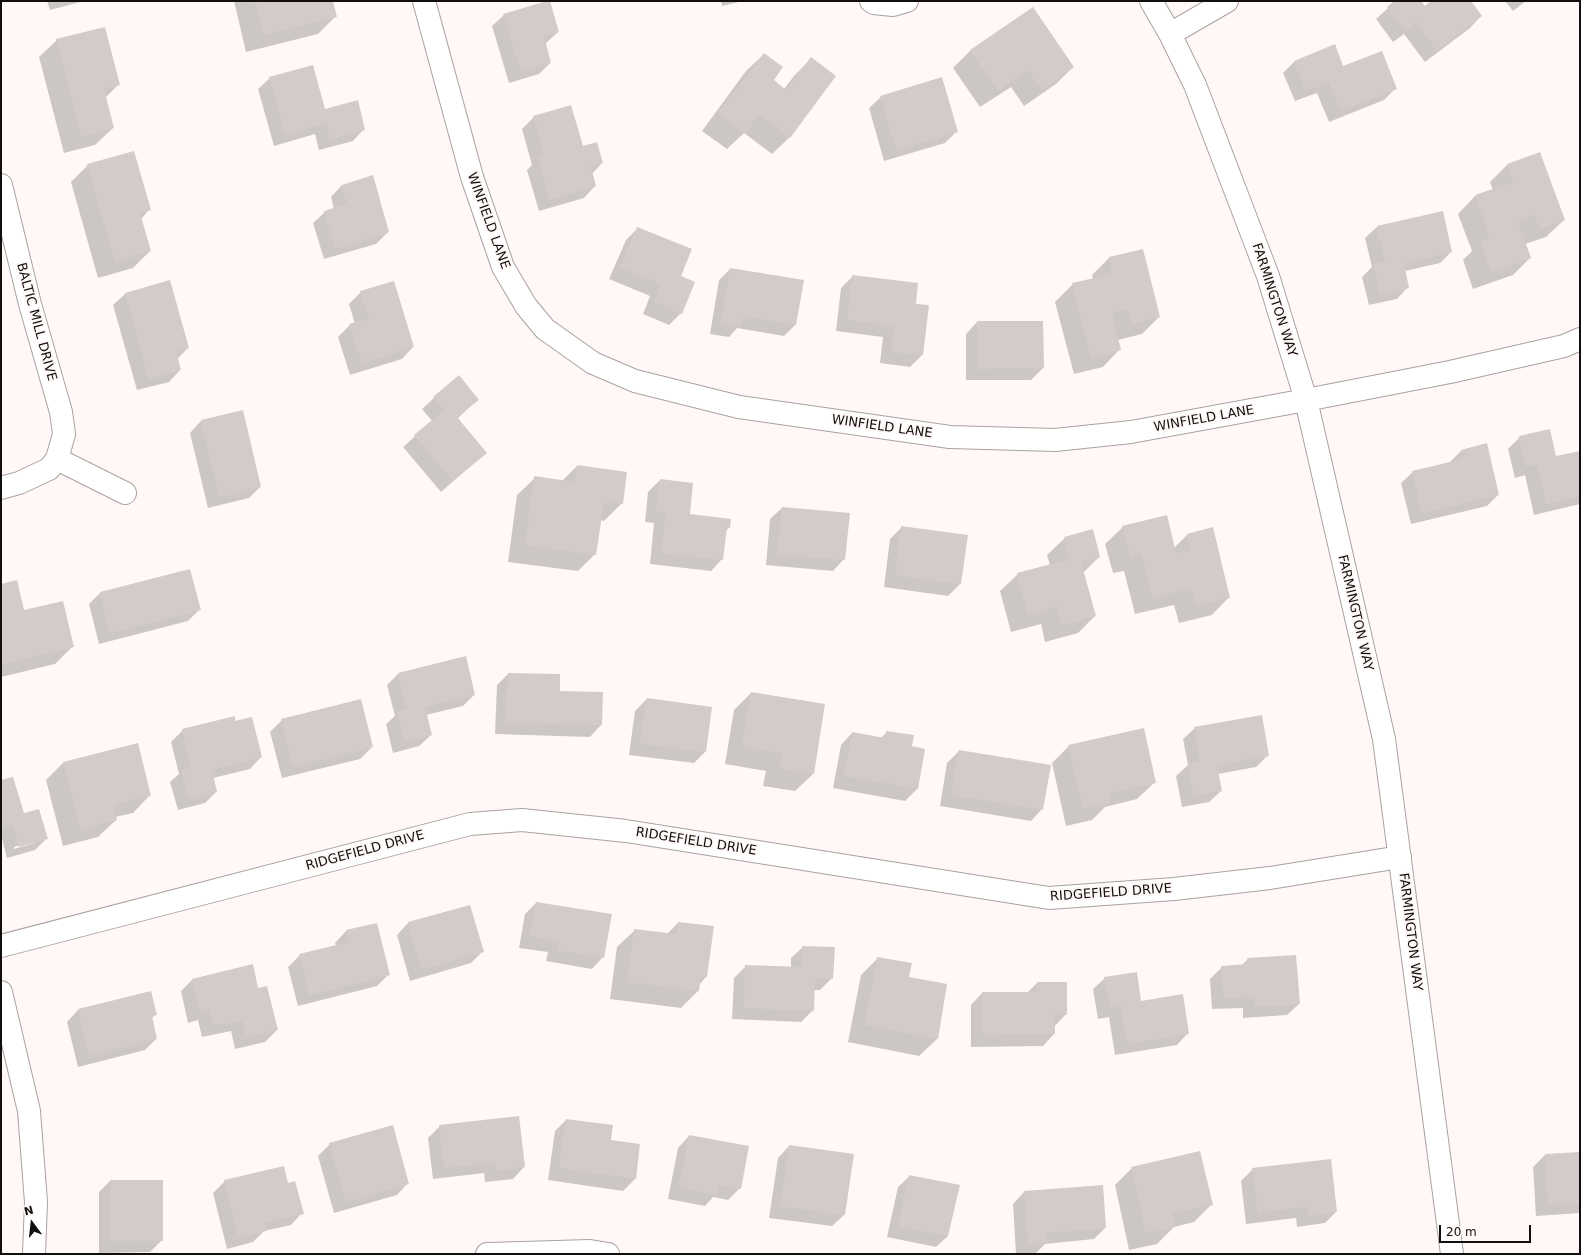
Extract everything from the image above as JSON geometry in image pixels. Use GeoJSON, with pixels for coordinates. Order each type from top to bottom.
{"type":"FeatureCollection","features":[{"type":"Feature","properties":{"kind":"street","name":"WINFIELD LANE"},"geometry":{"type":"LineString","coordinates":[[424,1],[472,177],[503,267],[526,306],[545,329],[593,363],[635,381],[740,407],[950,437],[1055,440],[1131,432],[1306,400],[1458,370],[1564,346],[1580,338]]}},
{"type":"Feature","properties":{"kind":"street"},"geometry":{"type":"LineString","coordinates":[[871,1],[874,3],[893,5],[907,1]]}},
{"type":"Feature","properties":{"kind":"street","name":"FARMINGTON WAY"},"geometry":{"type":"LineString","coordinates":[[1151,1],[1170,34],[1195,85],[1268,276],[1306,400],[1384,739],[1452,1254]]}},
{"type":"Feature","properties":{"kind":"street"},"geometry":{"type":"LineString","coordinates":[[1170,34],[1227,1]]}},
{"type":"Feature","properties":{"kind":"street","name":"BALTIC MILL DRIVE"},"geometry":{"type":"LineString","coordinates":[[1,185],[30,304],[61,412],[64,434],[57,459]]}},
{"type":"Feature","properties":{"kind":"street"},"geometry":{"type":"LineString","coordinates":[[1,488],[19,483],[49,468],[57,459],[125,493]]}},
{"type":"Feature","properties":{"kind":"street","name":"RIDGEFIELD DRIVE"},"geometry":{"type":"LineString","coordinates":[[1,946],[470,824],[522,820],[626,831],[1049,898],[1174,889],[1270,878],[1400,857]]}},
{"type":"Feature","properties":{"kind":"street"},"geometry":{"type":"LineString","coordinates":[[1,992],[29,1111],[36,1202],[34,1254]]}},
{"type":"Feature","properties":{"kind":"street"},"geometry":{"type":"LineString","coordinates":[[487,1254],[590,1251],[608,1254]]}},
{"type":"Feature","properties":{"kind":"building"},"geometry":{"type":"Polygon","coordinates":[[[255,1],[333,1],[337,17],[263,35],[255,1]]]}},
{"type":"Feature","properties":{"kind":"building"},"geometry":{"type":"Polygon","coordinates":[[[550,1],[559,32],[544,36],[551,63],[521,72],[503,14],[550,1]]]}},
{"type":"Feature","properties":{"kind":"building"},"geometry":{"type":"Polygon","coordinates":[[[1394,1],[1421,1],[1425,6],[1431,1],[1471,1],[1482,16],[1437,51],[1416,23],[1405,31],[1387,7],[1394,1]]]}},
{"type":"Feature","properties":{"kind":"building"},"geometry":{"type":"Polygon","coordinates":[[[1033,7],[1074,67],[1042,90],[1028,70],[998,91],[970,50],[1033,7]]]}},
{"type":"Feature","properties":{"kind":"building"},"geometry":{"type":"Polygon","coordinates":[[[105,27],[120,85],[104,89],[114,128],[81,136],[56,39],[105,27]]]}},
{"type":"Feature","properties":{"kind":"building"},"geometry":{"type":"Polygon","coordinates":[[[1335,44],[1343,66],[1382,51],[1397,89],[1341,111],[1329,82],[1306,91],[1294,61],[1335,44]]]}},
{"type":"Feature","properties":{"kind":"building"},"geometry":{"type":"Polygon","coordinates":[[[764,53],[783,67],[774,80],[786,90],[811,57],[836,76],[790,138],[759,114],[745,133],[718,113],[764,53]]]}},
{"type":"Feature","properties":{"kind":"building"},"geometry":{"type":"Polygon","coordinates":[[[313,65],[325,109],[358,100],[365,130],[331,139],[326,123],[285,135],[269,77],[313,65]]]}},
{"type":"Feature","properties":{"kind":"building"},"geometry":{"type":"Polygon","coordinates":[[[942,77],[958,132],[896,150],[880,96],[942,77]]]}},
{"type":"Feature","properties":{"kind":"building"},"geometry":{"type":"Polygon","coordinates":[[[571,105],[583,146],[597,142],[603,163],[591,167],[596,186],[550,200],[538,158],[544,156],[533,116],[571,105]]]}},
{"type":"Feature","properties":{"kind":"building"},"geometry":{"type":"Polygon","coordinates":[[[134,151],[151,210],[140,213],[151,251],[115,262],[87,164],[134,151]]]}},
{"type":"Feature","properties":{"kind":"building"},"geometry":{"type":"Polygon","coordinates":[[[1540,152],[1565,220],[1540,229],[1534,215],[1518,221],[1531,258],[1491,272],[1480,242],[1490,238],[1475,195],[1513,182],[1507,164],[1540,152]]]}},
{"type":"Feature","properties":{"kind":"building"},"geometry":{"type":"Polygon","coordinates":[[[373,175],[389,232],[335,249],[324,211],[347,204],[342,185],[373,175]]]}},
{"type":"Feature","properties":{"kind":"building"},"geometry":{"type":"Polygon","coordinates":[[[1443,211],[1452,252],[1404,263],[1409,288],[1380,295],[1373,264],[1385,262],[1377,226],[1443,211]]]}},
{"type":"Feature","properties":{"kind":"building"},"geometry":{"type":"Polygon","coordinates":[[[637,227],[692,249],[681,276],[695,282],[682,314],[654,302],[661,284],[620,267],[637,227]]]}},
{"type":"Feature","properties":{"kind":"building"},"geometry":{"type":"Polygon","coordinates":[[[1143,249],[1160,317],[1132,324],[1127,309],[1112,313],[1121,350],[1091,357],[1072,283],[1112,274],[1109,257],[1143,249]]]}},
{"type":"Feature","properties":{"kind":"building"},"geometry":{"type":"Polygon","coordinates":[[[730,268],[804,280],[796,325],[743,316],[741,326],[721,323],[730,268]]]}},
{"type":"Feature","properties":{"kind":"building"},"geometry":{"type":"Polygon","coordinates":[[[852,275],[918,283],[916,304],[929,305],[923,355],[891,352],[894,326],[847,320],[852,275]]]}},
{"type":"Feature","properties":{"kind":"building"},"geometry":{"type":"Polygon","coordinates":[[[170,280],[189,348],[176,352],[181,370],[149,379],[125,293],[170,280]]]}},
{"type":"Feature","properties":{"kind":"building"},"geometry":{"type":"Polygon","coordinates":[[[394,281],[414,347],[362,364],[349,324],[369,319],[360,291],[394,281]]]}},
{"type":"Feature","properties":{"kind":"building"},"geometry":{"type":"Polygon","coordinates":[[[977,321],[1043,321],[1044,368],[977,369],[977,321]]]}},
{"type":"Feature","properties":{"kind":"building"},"geometry":{"type":"Polygon","coordinates":[[[459,375],[479,400],[457,417],[487,453],[453,481],[414,435],[444,410],[433,397],[459,375]]]}},
{"type":"Feature","properties":{"kind":"building"},"geometry":{"type":"Polygon","coordinates":[[[243,410],[261,487],[220,497],[201,420],[243,410]]]}},
{"type":"Feature","properties":{"kind":"building"},"geometry":{"type":"Polygon","coordinates":[[[1550,429],[1556,456],[1580,451],[1580,496],[1546,504],[1537,464],[1526,467],[1519,436],[1550,429]]]}},
{"type":"Feature","properties":{"kind":"building"},"geometry":{"type":"Polygon","coordinates":[[[1487,443],[1499,495],[1422,513],[1412,471],[1463,459],[1461,450],[1487,443]]]}},
{"type":"Feature","properties":{"kind":"building"},"geometry":{"type":"Polygon","coordinates":[[[577,465],[627,472],[623,504],[604,502],[596,555],[525,545],[534,476],[575,482],[577,465]]]}},
{"type":"Feature","properties":{"kind":"building"},"geometry":{"type":"Polygon","coordinates":[[[660,479],[693,483],[690,514],[731,519],[730,528],[727,527],[723,560],[661,553],[666,512],[656,511],[660,479]]]}},
{"type":"Feature","properties":{"kind":"building"},"geometry":{"type":"Polygon","coordinates":[[[782,507],[850,513],[845,560],[777,554],[782,507]]]}},
{"type":"Feature","properties":{"kind":"building"},"geometry":{"type":"Polygon","coordinates":[[[1167,515],[1176,553],[1190,550],[1187,534],[1213,527],[1230,598],[1196,606],[1191,588],[1152,598],[1141,554],[1130,557],[1122,526],[1167,515]]]}},
{"type":"Feature","properties":{"kind":"building"},"geometry":{"type":"Polygon","coordinates":[[[901,526],[968,535],[961,584],[895,575],[901,526]]]}},
{"type":"Feature","properties":{"kind":"building"},"geometry":{"type":"Polygon","coordinates":[[[1093,529],[1100,557],[1081,562],[1096,616],[1062,625],[1058,607],[1028,615],[1017,573],[1070,559],[1064,537],[1093,529]]]}},
{"type":"Feature","properties":{"kind":"building"},"geometry":{"type":"Polygon","coordinates":[[[190,569],[201,610],[110,633],[100,592],[190,569]]]}},
{"type":"Feature","properties":{"kind":"building"},"geometry":{"type":"Polygon","coordinates":[[[17,580],[24,610],[63,601],[74,647],[2,664],[1,584],[17,580]]]}},
{"type":"Feature","properties":{"kind":"building"},"geometry":{"type":"Polygon","coordinates":[[[466,656],[475,695],[425,707],[432,735],[405,742],[397,712],[407,709],[398,673],[466,656]]]}},
{"type":"Feature","properties":{"kind":"building"},"geometry":{"type":"Polygon","coordinates":[[[508,673],[560,674],[560,691],[603,692],[602,725],[506,723],[508,673]]]}},
{"type":"Feature","properties":{"kind":"building"},"geometry":{"type":"Polygon","coordinates":[[[751,692],[825,704],[814,774],[780,769],[782,753],[742,747],[751,692]]]}},
{"type":"Feature","properties":{"kind":"building"},"geometry":{"type":"Polygon","coordinates":[[[647,698],[712,707],[706,752],[640,744],[647,698]]]}},
{"type":"Feature","properties":{"kind":"building"},"geometry":{"type":"Polygon","coordinates":[[[361,699],[373,747],[293,767],[281,719],[361,699]]]}},
{"type":"Feature","properties":{"kind":"building"},"geometry":{"type":"Polygon","coordinates":[[[1262,715],[1269,756],[1217,765],[1222,791],[1193,796],[1188,764],[1200,762],[1194,727],[1262,715]]]}},
{"type":"Feature","properties":{"kind":"building"},"geometry":{"type":"Polygon","coordinates":[[[235,716],[235,721],[252,717],[262,757],[212,770],[217,792],[189,799],[181,770],[191,767],[182,729],[235,716]]]}},
{"type":"Feature","properties":{"kind":"building"},"geometry":{"type":"Polygon","coordinates":[[[1144,728],[1156,783],[1108,793],[1110,803],[1083,809],[1068,745],[1144,728]]]}},
{"type":"Feature","properties":{"kind":"building"},"geometry":{"type":"Polygon","coordinates":[[[886,731],[914,735],[912,746],[925,749],[918,789],[844,776],[852,732],[885,738],[886,731]]]}},
{"type":"Feature","properties":{"kind":"building"},"geometry":{"type":"Polygon","coordinates":[[[138,743],[151,796],[113,805],[117,820],[80,830],[63,762],[138,743]]]}},
{"type":"Feature","properties":{"kind":"building"},"geometry":{"type":"Polygon","coordinates":[[[959,750],[1051,765],[1043,810],[951,795],[959,750]]]}},
{"type":"Feature","properties":{"kind":"building"},"geometry":{"type":"Polygon","coordinates":[[[13,777],[24,813],[39,809],[48,839],[19,847],[13,824],[1,828],[1,780],[13,777]]]}},
{"type":"Feature","properties":{"kind":"building"},"geometry":{"type":"Polygon","coordinates":[[[536,902],[612,914],[604,958],[557,950],[559,941],[530,936],[536,902]]]}},
{"type":"Feature","properties":{"kind":"building"},"geometry":{"type":"Polygon","coordinates":[[[470,905],[484,952],[421,970],[408,922],[470,905]]]}},
{"type":"Feature","properties":{"kind":"building"},"geometry":{"type":"Polygon","coordinates":[[[678,922],[714,926],[707,977],[701,977],[699,991],[627,982],[634,929],[676,934],[678,922]]]}},
{"type":"Feature","properties":{"kind":"building"},"geometry":{"type":"Polygon","coordinates":[[[377,923],[390,975],[309,995],[299,954],[349,942],[346,930],[377,923]]]}},
{"type":"Feature","properties":{"kind":"building"},"geometry":{"type":"Polygon","coordinates":[[[802,946],[835,947],[833,979],[815,978],[814,1011],[744,1008],[745,965],[802,967],[802,946]]]}},
{"type":"Feature","properties":{"kind":"building"},"geometry":{"type":"Polygon","coordinates":[[[1296,955],[1300,1004],[1255,1007],[1254,996],[1224,998],[1221,966],[1248,964],[1247,958],[1296,955]]]}},
{"type":"Feature","properties":{"kind":"building"},"geometry":{"type":"Polygon","coordinates":[[[877,957],[912,963],[909,977],[947,984],[938,1039],[865,1025],[877,957]]]}},
{"type":"Feature","properties":{"kind":"building"},"geometry":{"type":"Polygon","coordinates":[[[253,964],[258,988],[267,986],[278,1030],[246,1038],[242,1020],[214,1026],[210,1009],[200,1012],[192,979],[253,964]]]}},
{"type":"Feature","properties":{"kind":"building"},"geometry":{"type":"Polygon","coordinates":[[[1137,972],[1141,1001],[1183,994],[1189,1034],[1127,1044],[1121,1006],[1110,1008],[1104,977],[1137,972]]]}},
{"type":"Feature","properties":{"kind":"building"},"geometry":{"type":"Polygon","coordinates":[[[1037,982],[1067,982],[1067,1015],[1055,1015],[1055,1034],[982,1035],[982,992],[1037,992],[1037,982]]]}},
{"type":"Feature","properties":{"kind":"building"},"geometry":{"type":"Polygon","coordinates":[[[151,991],[157,1015],[152,1016],[157,1039],[89,1056],[78,1009],[151,991]]]}},
{"type":"Feature","properties":{"kind":"building"},"geometry":{"type":"Polygon","coordinates":[[[519,1116],[525,1167],[496,1171],[495,1162],[444,1168],[439,1125],[519,1116]]]}},
{"type":"Feature","properties":{"kind":"building"},"geometry":{"type":"Polygon","coordinates":[[[566,1119],[613,1125],[611,1140],[640,1144],[636,1179],[559,1168],[566,1119]]]}},
{"type":"Feature","properties":{"kind":"building"},"geometry":{"type":"Polygon","coordinates":[[[393,1125],[409,1184],[346,1202],[329,1143],[393,1125]]]}},
{"type":"Feature","properties":{"kind":"building"},"geometry":{"type":"Polygon","coordinates":[[[689,1135],[749,1146],[741,1189],[719,1185],[717,1195],[679,1187],[689,1135]]]}},
{"type":"Feature","properties":{"kind":"building"},"geometry":{"type":"Polygon","coordinates":[[[789,1145],[854,1154],[845,1215],[780,1206],[789,1145]]]}},
{"type":"Feature","properties":{"kind":"building"},"geometry":{"type":"Polygon","coordinates":[[[1200,1151],[1213,1205],[1172,1214],[1175,1227],[1146,1233],[1131,1167],[1200,1151]]]}},
{"type":"Feature","properties":{"kind":"building"},"geometry":{"type":"Polygon","coordinates":[[[1580,1152],[1580,1203],[1548,1205],[1545,1154],[1580,1152]]]}},
{"type":"Feature","properties":{"kind":"building"},"geometry":{"type":"Polygon","coordinates":[[[1331,1159],[1337,1212],[1309,1216],[1308,1206],[1258,1213],[1252,1168],[1331,1159]]]}},
{"type":"Feature","properties":{"kind":"building"},"geometry":{"type":"Polygon","coordinates":[[[284,1166],[288,1183],[295,1181],[304,1214],[264,1223],[266,1231],[238,1238],[224,1180],[284,1166]]]}},
{"type":"Feature","properties":{"kind":"building"},"geometry":{"type":"Polygon","coordinates":[[[909,1175],[960,1185],[948,1236],[898,1226],[909,1175]]]}},
{"type":"Feature","properties":{"kind":"building"},"geometry":{"type":"Polygon","coordinates":[[[110,1180],[163,1180],[163,1241],[110,1241],[110,1180]]]}},
{"type":"Feature","properties":{"kind":"building"},"geometry":{"type":"Polygon","coordinates":[[[1103,1185],[1106,1228],[1047,1233],[1047,1243],[1028,1244],[1024,1191],[1103,1185]]]}}]}
